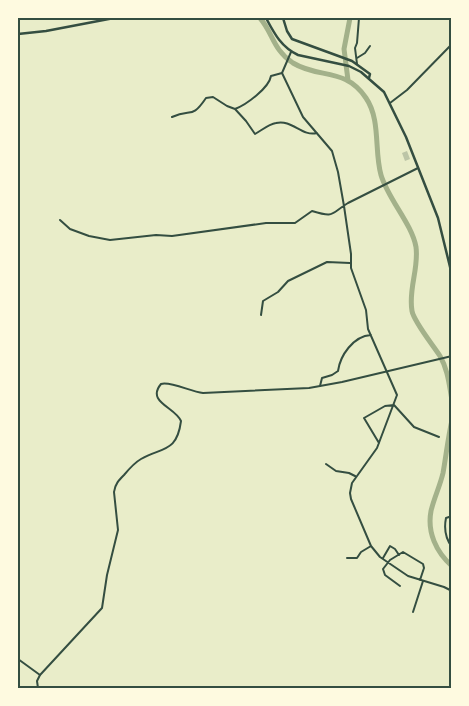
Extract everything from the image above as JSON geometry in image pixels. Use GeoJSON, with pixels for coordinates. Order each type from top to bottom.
{"type":"FeatureCollection","features":[{"type":"Feature","properties":{"kind":"main road"},"geometry":{"type":"LineString","coordinates":[[18,34],[46,31],[114,18]]}},
{"type":"Feature","properties":{"kind":"main road"},"geometry":{"type":"LineString","coordinates":[[266,18],[279,41],[290,54],[349,66],[369,78],[384,92],[438,218],[452,275]]}},
{"type":"Feature","properties":{"kind":"main road"},"geometry":{"type":"LineString","coordinates":[[283,18],[286,31],[292,39],[348,59],[370,74],[369,78]]}},
{"type":"Feature","properties":{"kind":"street"},"geometry":{"type":"LineString","coordinates":[[357,64],[355,48],[359,18]]}},
{"type":"Feature","properties":{"kind":"street"},"geometry":{"type":"LineString","coordinates":[[390,103],[407,90],[452,44]]}},
{"type":"Feature","properties":{"kind":"street"},"geometry":{"type":"LineString","coordinates":[[357,58],[365,53],[370,46]]}},
{"type":"Feature","properties":{"kind":"street"},"geometry":{"type":"LineString","coordinates":[[290,54],[282,73],[303,117],[332,150],[344,206],[352,274],[366,310],[368,329],[397,396],[379,443],[356,476],[350,493],[371,546],[382,559],[408,576],[444,587],[452,592]]}},
{"type":"Feature","properties":{"kind":"street"},"geometry":{"type":"LineString","coordinates":[[235,109],[254,97],[271,80],[271,76],[282,73]]}},
{"type":"Feature","properties":{"kind":"street"},"geometry":{"type":"LineString","coordinates":[[172,117],[180,113],[197,111],[208,97],[215,97],[227,106],[235,109],[255,134],[272,124],[283,122],[289,123],[307,133],[317,133]]}},
{"type":"Feature","properties":{"kind":"street"},"geometry":{"type":"LineString","coordinates":[[60,220],[70,229],[89,236],[116,240],[156,235],[172,236],[266,223],[295,223],[312,211],[327,216],[339,211],[344,206],[418,168]]}},
{"type":"Feature","properties":{"kind":"street"},"geometry":{"type":"LineString","coordinates":[[261,315],[263,300],[278,292],[288,281],[327,262],[350,263]]}},
{"type":"Feature","properties":{"kind":"street"},"geometry":{"type":"LineString","coordinates":[[320,386],[322,378],[336,373],[341,358],[353,343],[365,336],[371,335]]}},
{"type":"Feature","properties":{"kind":"street"},"geometry":{"type":"LineString","coordinates":[[38,688],[40,675],[102,608],[107,575],[118,530],[115,486],[137,462],[166,450],[175,439],[181,421],[175,412],[160,403],[157,398],[157,389],[161,384],[170,384],[203,393],[320,386],[452,356]]}},
{"type":"Feature","properties":{"kind":"street"},"geometry":{"type":"LineString","coordinates":[[394,405],[414,427],[439,437]]}},
{"type":"Feature","properties":{"kind":"street"},"geometry":{"type":"LineString","coordinates":[[379,443],[364,418],[385,406],[394,405]]}},
{"type":"Feature","properties":{"kind":"street"},"geometry":{"type":"LineString","coordinates":[[326,464],[336,471],[356,476]]}},
{"type":"Feature","properties":{"kind":"street"},"geometry":{"type":"LineString","coordinates":[[452,516],[446,518],[445,530],[448,542],[452,547]]}},
{"type":"Feature","properties":{"kind":"street"},"geometry":{"type":"LineString","coordinates":[[347,558],[357,558],[361,552],[371,546]]}},
{"type":"Feature","properties":{"kind":"street"},"geometry":{"type":"LineString","coordinates":[[382,559],[390,546],[399,555]]}},
{"type":"Feature","properties":{"kind":"street"},"geometry":{"type":"LineString","coordinates":[[400,586],[383,572],[383,569],[390,560],[405,552],[423,564],[424,568],[413,612]]}},
{"type":"Feature","properties":{"kind":"street"},"geometry":{"type":"LineString","coordinates":[[18,659],[40,675]]}},
{"type":"Feature","properties":{"kind":"building"},"geometry":{"type":"Polygon","coordinates":[[[407,151],[410,159],[405,161],[402,153],[407,151]]]}},
{"type":"Feature","properties":{"kind":"waterway"},"geometry":{"type":"LineString","coordinates":[[260,18],[277,47],[286,58],[303,68],[349,82],[358,88],[371,107],[374,116],[381,175],[384,184],[410,229],[416,247],[417,255],[411,295],[413,316],[443,361],[452,400]]}},
{"type":"Feature","properties":{"kind":"waterway"},"geometry":{"type":"LineString","coordinates":[[348,80],[344,49],[350,18]]}},
{"type":"Feature","properties":{"kind":"waterway"},"geometry":{"type":"LineString","coordinates":[[452,420],[443,473],[432,506],[430,519],[430,526],[437,548],[452,566]]}}]}
